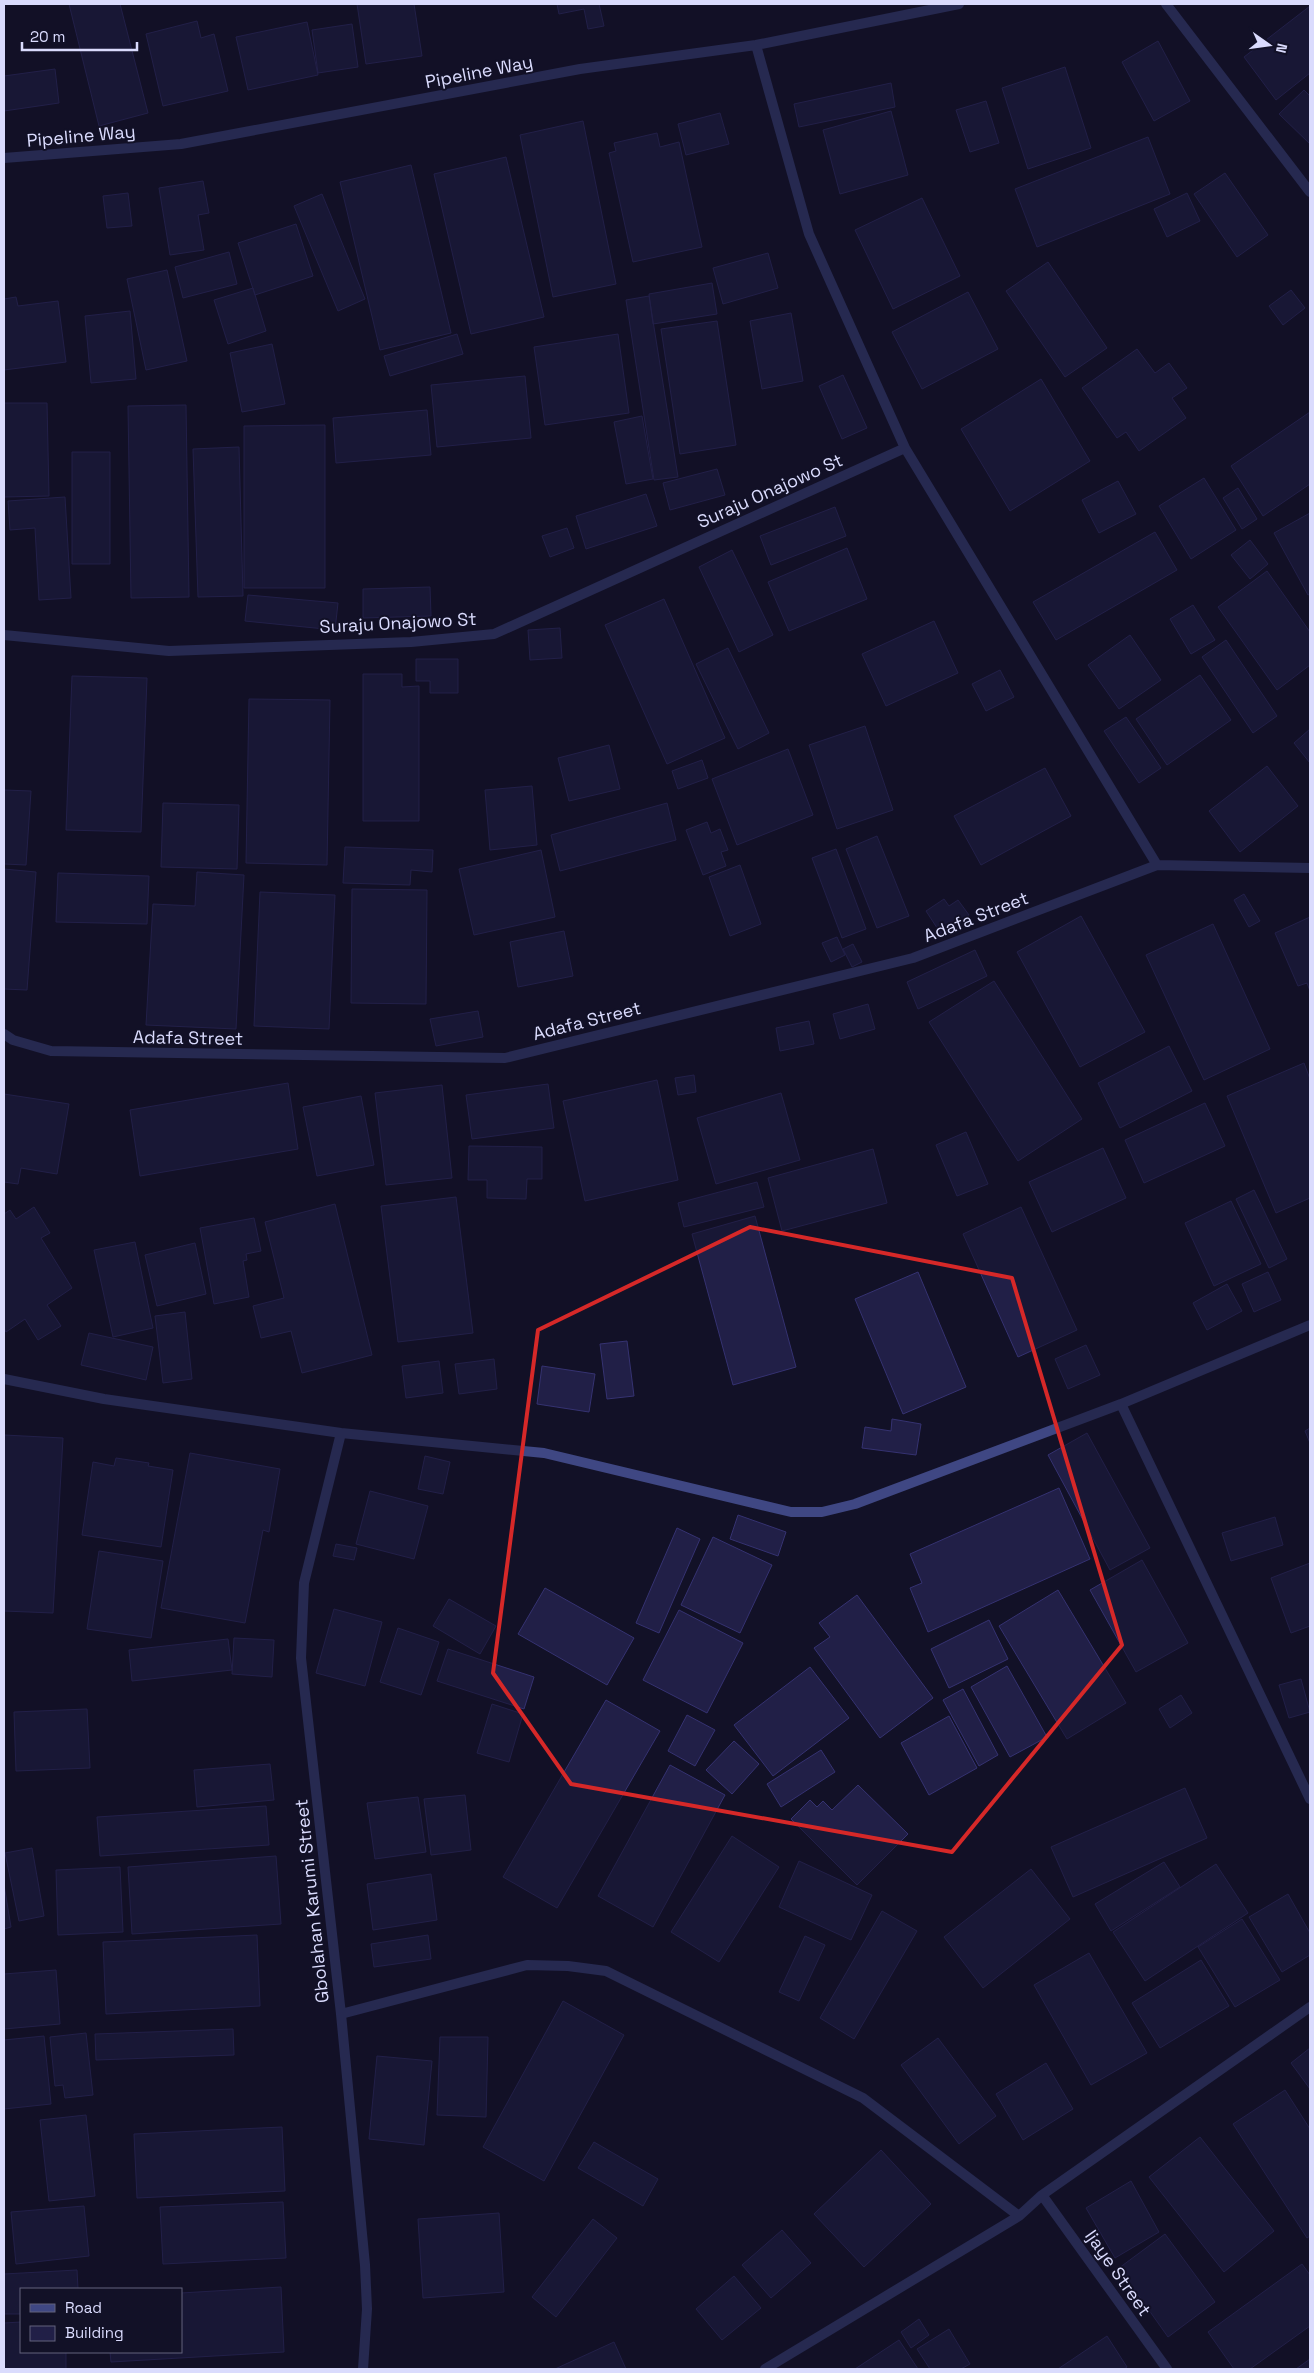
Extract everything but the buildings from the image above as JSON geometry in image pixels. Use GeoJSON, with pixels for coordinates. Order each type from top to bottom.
{"type":"FeatureCollection","features":[{"type":"Feature","properties":{"kind":"street","name":"Pipeline Way"},"geometry":{"type":"LineString","coordinates":[[4,158],[181,144],[580,69],[756,45],[959,4]]}},
{"type":"Feature","properties":{"kind":"street"},"geometry":{"type":"LineString","coordinates":[[1166,4],[1310,192]]}},
{"type":"Feature","properties":{"kind":"street"},"geometry":{"type":"LineString","coordinates":[[756,45],[809,234],[905,448],[1157,865],[1310,868]]}},
{"type":"Feature","properties":{"kind":"street","name":"Suraju Onajowo St"},"geometry":{"type":"LineString","coordinates":[[4,635],[169,651],[412,642],[494,634],[905,448]]}},
{"type":"Feature","properties":{"kind":"street","name":"Adafa Street"},"geometry":{"type":"LineString","coordinates":[[4,1034],[13,1040],[51,1050],[504,1058],[912,958],[1157,865]]}},
{"type":"Feature","properties":{"kind":"street"},"geometry":{"type":"LineString","coordinates":[[4,1379],[104,1399],[341,1433],[544,1453],[791,1512],[822,1512],[855,1504],[1120,1404],[1310,1325]]}},
{"type":"Feature","properties":{"kind":"street"},"geometry":{"type":"LineString","coordinates":[[1120,1404],[1310,1798]]}},
{"type":"Feature","properties":{"kind":"street","name":"Gbolahan Karumi Street"},"geometry":{"type":"LineString","coordinates":[[341,1433],[304,1583],[301,1658],[341,2014],[365,2265],[367,2309],[363,2369]]}},
{"type":"Feature","properties":{"kind":"street"},"geometry":{"type":"LineString","coordinates":[[341,2014],[527,1965],[568,1966],[606,1971],[863,2098],[1019,2216]]}},
{"type":"Feature","properties":{"kind":"street"},"geometry":{"type":"LineString","coordinates":[[765,2369],[1019,2216],[1042,2195],[1310,2007]]}},
{"type":"Feature","properties":{"kind":"street","name":"Ijaye Street"},"geometry":{"type":"LineString","coordinates":[[1042,2195],[1167,2369]]}},
{"type":"Feature","properties":{"kind":"highlighted area"},"geometry":{"type":"Polygon","coordinates":[[[750,1227],[1012,1278],[1122,1645],[952,1852],[571,1784],[493,1673],[538,1330],[750,1227]]]}}]}
